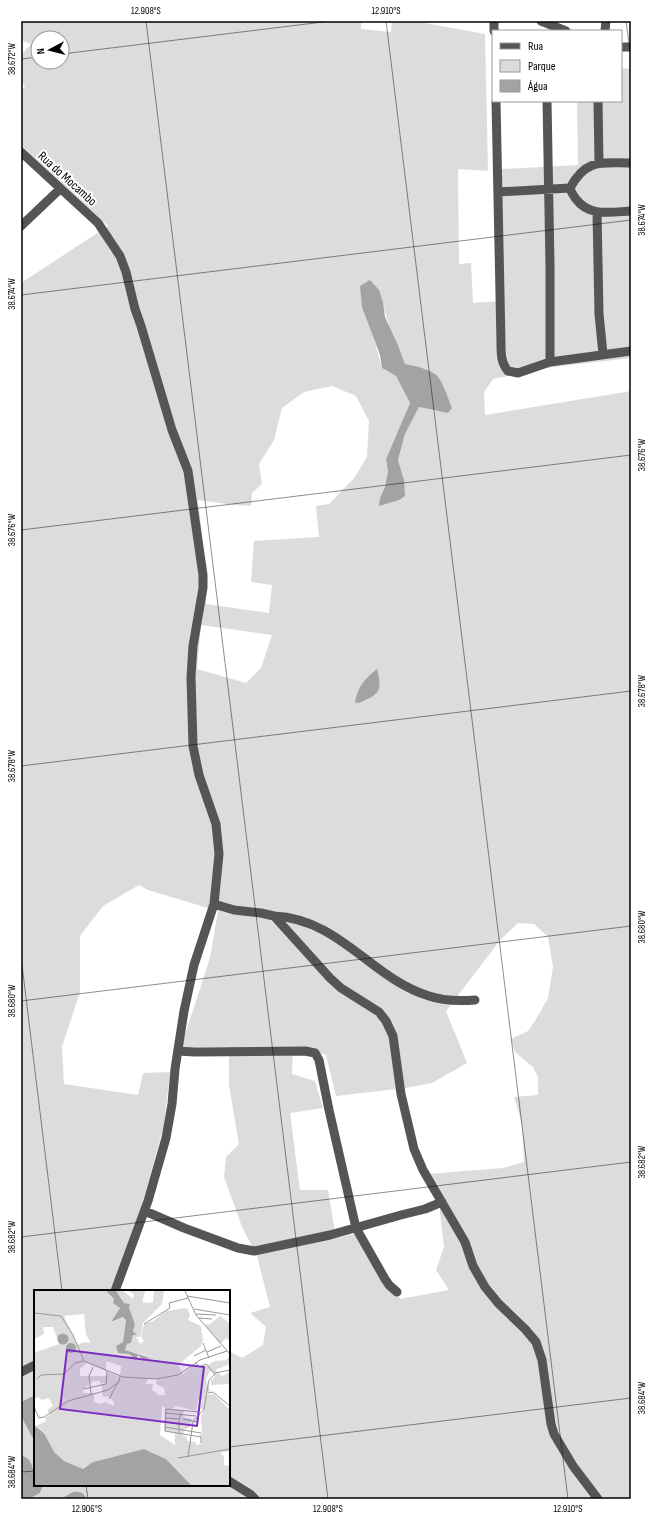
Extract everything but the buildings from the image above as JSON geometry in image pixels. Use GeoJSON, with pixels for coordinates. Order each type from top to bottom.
{"type":"FeatureCollection","features":[{"type":"Feature","properties":{"kind":"street"},"geometry":{"type":"LineString","coordinates":[[544,25],[562,30]]}},
{"type":"Feature","properties":{"kind":"street"},"geometry":{"type":"LineString","coordinates":[[496,102],[502,359],[508,371],[513,373],[550,362],[631,351]]}},
{"type":"Feature","properties":{"kind":"street"},"geometry":{"type":"LineString","coordinates":[[547,102],[550,362]]}},
{"type":"Feature","properties":{"kind":"street"},"geometry":{"type":"LineString","coordinates":[[598,102],[599,163]]}},
{"type":"Feature","properties":{"kind":"street","name":"Rua do Mocambo"},"geometry":{"type":"LineString","coordinates":[[22,155],[60,189],[83,207],[98,223],[120,256],[126,272],[133,304],[144,334],[172,430],[189,476],[203,575],[203,588],[191,677],[193,746],[197,770],[214,814],[218,834],[219,854],[214,904],[211,918],[198,950],[190,979],[166,1138],[145,1211],[115,1290]]}},
{"type":"Feature","properties":{"kind":"street"},"geometry":{"type":"LineString","coordinates":[[498,192],[570,188],[584,170],[590,166],[599,163],[631,163]]}},
{"type":"Feature","properties":{"kind":"street"},"geometry":{"type":"LineString","coordinates":[[570,188],[577,201],[584,207],[597,212],[631,211]]}},
{"type":"Feature","properties":{"kind":"street"},"geometry":{"type":"LineString","coordinates":[[21,226],[60,189]]}},
{"type":"Feature","properties":{"kind":"street"},"geometry":{"type":"LineString","coordinates":[[597,212],[599,314],[603,354]]}},
{"type":"Feature","properties":{"kind":"street"},"geometry":{"type":"LineString","coordinates":[[214,904],[234,910],[283,916],[304,921],[324,929],[397,981],[426,995],[456,1000],[475,1000]]}},
{"type":"Feature","properties":{"kind":"street"},"geometry":{"type":"LineString","coordinates":[[274,916],[330,978],[341,988],[379,1012],[386,1021],[393,1036],[401,1094],[412,1141],[424,1170],[465,1242],[474,1266],[485,1287],[498,1303],[536,1342],[542,1360],[551,1424],[554,1434],[573,1466],[598,1499]]}},
{"type":"Feature","properties":{"kind":"street"},"geometry":{"type":"LineString","coordinates":[[178,1051],[306,1051],[315,1053],[319,1060],[356,1228],[385,1279],[397,1292]]}},
{"type":"Feature","properties":{"kind":"street"},"geometry":{"type":"LineString","coordinates":[[145,1211],[184,1228],[249,1251],[330,1235],[425,1209],[442,1202]]}},
{"type":"Feature","properties":{"kind":"street"},"geometry":{"type":"LineString","coordinates":[[21,1372],[34,1366]]}},
{"type":"Feature","properties":{"kind":"street"},"geometry":{"type":"LineString","coordinates":[[230,1483],[250,1494],[255,1499]]}},
{"type":"Feature","properties":{"kind":"green space"},"geometry":{"type":"Polygon","coordinates":[[[21,21],[361,21],[361,29],[391,32],[392,21],[414,21],[485,34],[488,171],[458,169],[459,264],[471,263],[473,303],[503,301],[501,169],[578,165],[577,102],[622,102],[622,68],[631,69],[631,358],[545,368],[493,379],[484,392],[485,415],[631,391],[631,1499],[87,1499],[85,1495],[73,1492],[60,1499],[29,1499],[40,1493],[41,1486],[230,1486],[230,1352],[242,1358],[263,1345],[266,1327],[250,1313],[270,1307],[257,1256],[242,1227],[224,1177],[226,1157],[239,1144],[229,1085],[229,1047],[181,1047],[210,958],[218,911],[148,890],[139,885],[103,906],[80,936],[80,992],[62,1047],[64,1084],[138,1095],[143,1073],[170,1072],[164,1125],[140,1213],[116,1290],[34,1290],[34,1396],[21,1402],[21,283],[108,226],[21,145],[21,90],[25,87],[21,79],[21,55],[30,45],[30,70],[70,70],[70,30],[30,30],[30,44],[21,40],[21,21]],[[383,302],[373,336],[382,368],[396,376],[410,403],[386,459],[388,471],[385,487],[380,498],[380,506],[404,480],[398,460],[405,434],[419,407],[437,411],[414,365],[405,364],[389,326],[383,302]],[[332,386],[304,392],[282,408],[274,440],[259,464],[262,484],[252,493],[251,506],[198,500],[206,570],[206,604],[269,613],[272,585],[251,582],[254,541],[319,537],[316,506],[329,504],[355,477],[367,457],[369,421],[356,396],[332,386]],[[201,625],[197,669],[246,683],[261,668],[272,635],[201,625]],[[518,923],[501,939],[446,1011],[467,1063],[432,1083],[405,1088],[336,1096],[326,1055],[293,1046],[292,1074],[315,1081],[323,1108],[290,1113],[300,1190],[328,1190],[336,1238],[363,1232],[400,1299],[449,1290],[436,1270],[444,1247],[440,1213],[440,1194],[428,1174],[503,1168],[524,1162],[522,1124],[514,1097],[538,1095],[538,1077],[533,1067],[515,1052],[511,1039],[528,1031],[538,1016],[548,998],[553,967],[548,937],[534,924],[518,923]]]}},
{"type":"Feature","properties":{"kind":"green space"},"geometry":{"type":"Polygon","coordinates":[[[21,1416],[34,1438],[34,1471],[28,1460],[24,1456],[21,1456],[21,1416]]]}},
{"type":"Feature","properties":{"kind":"water"},"geometry":{"type":"Polygon","coordinates":[[[370,280],[379,290],[383,302],[385,317],[405,364],[428,370],[435,374],[443,385],[452,408],[448,413],[419,407],[405,434],[398,460],[404,480],[405,496],[399,500],[379,506],[388,471],[386,459],[410,403],[396,376],[382,368],[380,355],[362,307],[360,286],[370,280]]]}},
{"type":"Feature","properties":{"kind":"water"},"geometry":{"type":"Polygon","coordinates":[[[377,669],[380,682],[379,689],[370,698],[355,703],[362,684],[377,669]]]}},
{"type":"Feature","properties":{"kind":"water"},"geometry":{"type":"Polygon","coordinates":[[[34,1396],[34,1438],[21,1416],[21,1402],[34,1396]]]}},
{"type":"Feature","properties":{"kind":"water"},"geometry":{"type":"Polygon","coordinates":[[[21,1456],[28,1459],[31,1463],[34,1472],[34,1486],[41,1486],[42,1488],[40,1493],[29,1499],[21,1499],[21,1456]]]}},
{"type":"Feature","properties":{"kind":"water"},"geometry":{"type":"Polygon","coordinates":[[[73,1492],[82,1493],[87,1499],[60,1499],[73,1492]]]}}]}
